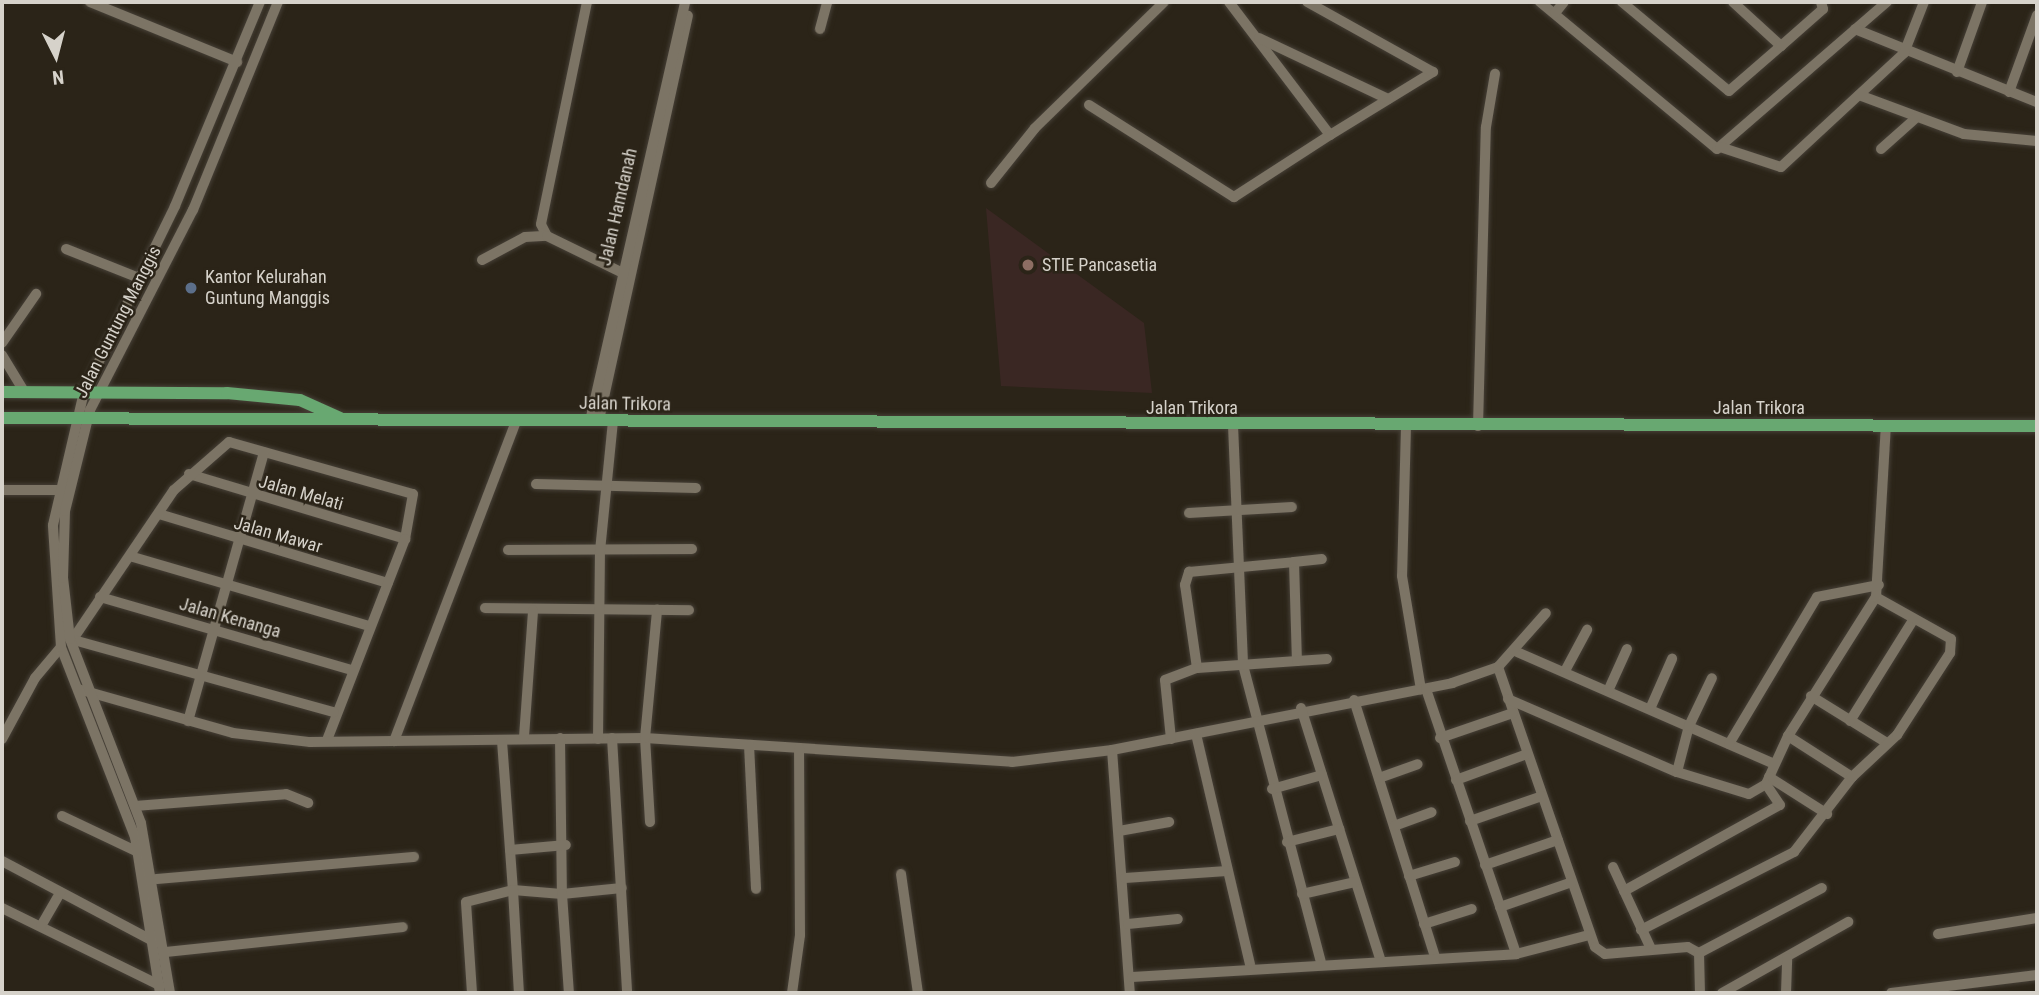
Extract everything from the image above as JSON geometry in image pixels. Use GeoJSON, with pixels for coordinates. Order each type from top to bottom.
{"type":"FeatureCollection","features":[{"type":"Feature","properties":{"kind":"main road","name":"Jalan Trikora"},"geometry":{"type":"LineString","coordinates":[[2,392],[228,393],[300,401],[347,421]]}},
{"type":"Feature","properties":{"kind":"main road"},"geometry":{"type":"LineString","coordinates":[[299,420],[300,401]]}},
{"type":"Feature","properties":{"kind":"main road","name":"Jalan Trikora"},"geometry":{"type":"LineString","coordinates":[[2,418],[1406,426],[2037,426]]}},
{"type":"Feature","properties":{"kind":"street"},"geometry":{"type":"LineString","coordinates":[[90,2],[237,62]]}},
{"type":"Feature","properties":{"kind":"street","name":"Jalan Guntung Manggis"},"geometry":{"type":"LineString","coordinates":[[170,993],[156,879],[135,806],[89,691],[72,638],[63,534],[89,419],[90,394],[139,278],[237,62],[260,2]]}},
{"type":"Feature","properties":{"kind":"street","name":"Jalan Guntung Manggis"},"geometry":{"type":"LineString","coordinates":[[160,989],[138,852],[61,647],[51,570],[57,490],[75,420],[192,210],[278,2]]}},
{"type":"Feature","properties":{"kind":"street"},"geometry":{"type":"LineString","coordinates":[[547,236],[541,224],[587,2]]}},
{"type":"Feature","properties":{"kind":"street","name":"Jalan Hamdanah"},"geometry":{"type":"LineString","coordinates":[[594,420],[623,273],[685,2]]}},
{"type":"Feature","properties":{"kind":"street","name":"Jalan Hamdanah"},"geometry":{"type":"LineString","coordinates":[[623,273],[691,2]]}},
{"type":"Feature","properties":{"kind":"street"},"geometry":{"type":"LineString","coordinates":[[820,29],[827,2]]}},
{"type":"Feature","properties":{"kind":"street"},"geometry":{"type":"LineString","coordinates":[[991,183],[1035,128],[1164,2]]}},
{"type":"Feature","properties":{"kind":"street"},"geometry":{"type":"LineString","coordinates":[[1229,2],[1330,135]]}},
{"type":"Feature","properties":{"kind":"street"},"geometry":{"type":"LineString","coordinates":[[1089,105],[1234,197],[1433,72],[1307,2]]}},
{"type":"Feature","properties":{"kind":"street"},"geometry":{"type":"LineString","coordinates":[[1540,2],[1714,148],[1720,146],[1887,2]]}},
{"type":"Feature","properties":{"kind":"street"},"geometry":{"type":"LineString","coordinates":[[1555,13],[1564,2]]}},
{"type":"Feature","properties":{"kind":"street"},"geometry":{"type":"LineString","coordinates":[[1622,2],[1729,91],[1823,9],[1821,2]]}},
{"type":"Feature","properties":{"kind":"street"},"geometry":{"type":"LineString","coordinates":[[1733,2],[1782,46]]}},
{"type":"Feature","properties":{"kind":"street"},"geometry":{"type":"LineString","coordinates":[[1720,146],[1781,167],[1904,53],[1924,2]]}},
{"type":"Feature","properties":{"kind":"street"},"geometry":{"type":"LineString","coordinates":[[1956,72],[1982,2]]}},
{"type":"Feature","properties":{"kind":"street"},"geometry":{"type":"LineString","coordinates":[[2009,92],[2037,15]]}},
{"type":"Feature","properties":{"kind":"street"},"geometry":{"type":"LineString","coordinates":[[1855,29],[1904,53],[2037,102]]}},
{"type":"Feature","properties":{"kind":"street"},"geometry":{"type":"LineString","coordinates":[[1255,36],[1388,99]]}},
{"type":"Feature","properties":{"kind":"street"},"geometry":{"type":"LineString","coordinates":[[1478,426],[1486,127],[1495,74]]}},
{"type":"Feature","properties":{"kind":"street"},"geometry":{"type":"LineString","coordinates":[[1859,95],[1964,135],[2037,141]]}},
{"type":"Feature","properties":{"kind":"street"},"geometry":{"type":"LineString","coordinates":[[1881,149],[1917,117]]}},
{"type":"Feature","properties":{"kind":"street"},"geometry":{"type":"LineString","coordinates":[[482,260],[526,237],[547,236],[623,273]]}},
{"type":"Feature","properties":{"kind":"street"},"geometry":{"type":"LineString","coordinates":[[66,249],[139,278]]}},
{"type":"Feature","properties":{"kind":"street"},"geometry":{"type":"LineString","coordinates":[[2,343],[36,294]]}},
{"type":"Feature","properties":{"kind":"street"},"geometry":{"type":"LineString","coordinates":[[2,355],[25,393]]}},
{"type":"Feature","properties":{"kind":"street"},"geometry":{"type":"LineString","coordinates":[[597,739],[600,551],[614,421]]}},
{"type":"Feature","properties":{"kind":"street"},"geometry":{"type":"LineString","coordinates":[[394,741],[516,422]]}},
{"type":"Feature","properties":{"kind":"street"},"geometry":{"type":"LineString","coordinates":[[1233,425],[1243,665],[1252,720],[1321,962]]}},
{"type":"Feature","properties":{"kind":"street"},"geometry":{"type":"LineString","coordinates":[[1406,426],[1402,576],[1423,689],[1516,954]]}},
{"type":"Feature","properties":{"kind":"street"},"geometry":{"type":"LineString","coordinates":[[1508,699],[1737,796],[1768,780],[1788,736],[1811,696],[1876,597],[1879,585],[1886,426]]}},
{"type":"Feature","properties":{"kind":"street"},"geometry":{"type":"LineString","coordinates":[[327,740],[334,712],[405,539],[413,494],[264,453],[231,441],[189,474],[72,638],[334,712]]}},
{"type":"Feature","properties":{"kind":"street"},"geometry":{"type":"LineString","coordinates":[[188,721],[254,497],[264,453]]}},
{"type":"Feature","properties":{"kind":"street","name":"Jalan Melati"},"geometry":{"type":"LineString","coordinates":[[189,474],[254,497],[405,539]]}},
{"type":"Feature","properties":{"kind":"street"},"geometry":{"type":"LineString","coordinates":[[536,484],[608,488],[696,488]]}},
{"type":"Feature","properties":{"kind":"street"},"geometry":{"type":"LineString","coordinates":[[2,490],[57,490]]}},
{"type":"Feature","properties":{"kind":"street"},"geometry":{"type":"LineString","coordinates":[[1189,513],[1292,507]]}},
{"type":"Feature","properties":{"kind":"street","name":"Jalan Mawar"},"geometry":{"type":"LineString","coordinates":[[159,514],[240,541],[388,583]]}},
{"type":"Feature","properties":{"kind":"street"},"geometry":{"type":"LineString","coordinates":[[508,550],[692,549]]}},
{"type":"Feature","properties":{"kind":"street"},"geometry":{"type":"LineString","coordinates":[[132,557],[369,626]]}},
{"type":"Feature","properties":{"kind":"street"},"geometry":{"type":"LineString","coordinates":[[1197,668],[1186,577],[1193,569],[1322,559]]}},
{"type":"Feature","properties":{"kind":"street"},"geometry":{"type":"LineString","coordinates":[[1294,562],[1297,661]]}},
{"type":"Feature","properties":{"kind":"street"},"geometry":{"type":"LineString","coordinates":[[1729,744],[1817,597],[1879,585]]}},
{"type":"Feature","properties":{"kind":"street","name":"Jalan Kenanga"},"geometry":{"type":"LineString","coordinates":[[100,597],[351,670]]}},
{"type":"Feature","properties":{"kind":"street"},"geometry":{"type":"LineString","coordinates":[[1641,930],[1794,852],[1828,814],[1852,777],[1884,741],[1897,735],[1953,646],[1951,639],[1876,597]]}},
{"type":"Feature","properties":{"kind":"street"},"geometry":{"type":"LineString","coordinates":[[485,608],[599,612],[689,610]]}},
{"type":"Feature","properties":{"kind":"street"},"geometry":{"type":"LineString","coordinates":[[524,737],[533,610]]}},
{"type":"Feature","properties":{"kind":"street"},"geometry":{"type":"LineString","coordinates":[[650,822],[645,738],[657,610]]}},
{"type":"Feature","properties":{"kind":"street"},"geometry":{"type":"LineString","coordinates":[[78,689],[188,721],[266,738],[502,741],[524,737],[645,738],[1012,762],[1112,750],[1196,734],[1301,708],[1423,689],[1498,667],[1517,652],[1546,613]]}},
{"type":"Feature","properties":{"kind":"street"},"geometry":{"type":"LineString","coordinates":[[1850,721],[1913,620]]}},
{"type":"Feature","properties":{"kind":"street"},"geometry":{"type":"LineString","coordinates":[[1566,671],[1587,629]]}},
{"type":"Feature","properties":{"kind":"street"},"geometry":{"type":"LineString","coordinates":[[2,738],[35,678],[61,647]]}},
{"type":"Feature","properties":{"kind":"street"},"geometry":{"type":"LineString","coordinates":[[1608,691],[1627,649]]}},
{"type":"Feature","properties":{"kind":"street"},"geometry":{"type":"LineString","coordinates":[[1517,652],[1775,764]]}},
{"type":"Feature","properties":{"kind":"street"},"geometry":{"type":"LineString","coordinates":[[1171,738],[1165,680],[1197,668],[1327,659]]}},
{"type":"Feature","properties":{"kind":"street"},"geometry":{"type":"LineString","coordinates":[[1650,709],[1672,659]]}},
{"type":"Feature","properties":{"kind":"street"},"geometry":{"type":"LineString","coordinates":[[1498,667],[1589,935],[1605,954],[1684,946],[1699,953]]}},
{"type":"Feature","properties":{"kind":"street"},"geometry":{"type":"LineString","coordinates":[[1677,772],[1689,726],[1712,678]]}},
{"type":"Feature","properties":{"kind":"street"},"geometry":{"type":"LineString","coordinates":[[1811,696],[1884,741]]}},
{"type":"Feature","properties":{"kind":"street"},"geometry":{"type":"LineString","coordinates":[[1354,700],[1435,957]]}},
{"type":"Feature","properties":{"kind":"street"},"geometry":{"type":"LineString","coordinates":[[1301,708],[1380,959]]}},
{"type":"Feature","properties":{"kind":"street"},"geometry":{"type":"LineString","coordinates":[[1440,738],[1513,713]]}},
{"type":"Feature","properties":{"kind":"street"},"geometry":{"type":"LineString","coordinates":[[1196,734],[1250,965]]}},
{"type":"Feature","properties":{"kind":"street"},"geometry":{"type":"LineString","coordinates":[[1788,736],[1852,777]]}},
{"type":"Feature","properties":{"kind":"street"},"geometry":{"type":"LineString","coordinates":[[560,738],[566,845],[562,894],[569,993]]}},
{"type":"Feature","properties":{"kind":"street"},"geometry":{"type":"LineString","coordinates":[[612,738],[627,993]]}},
{"type":"Feature","properties":{"kind":"street"},"geometry":{"type":"LineString","coordinates":[[502,741],[519,993]]}},
{"type":"Feature","properties":{"kind":"street"},"geometry":{"type":"LineString","coordinates":[[749,745],[756,889]]}},
{"type":"Feature","properties":{"kind":"street"},"geometry":{"type":"LineString","coordinates":[[792,993],[800,936],[799,748]]}},
{"type":"Feature","properties":{"kind":"street"},"geometry":{"type":"LineString","coordinates":[[1112,750],[1125,878],[1132,977],[1130,993]]}},
{"type":"Feature","properties":{"kind":"street"},"geometry":{"type":"LineString","coordinates":[[1456,780],[1527,754]]}},
{"type":"Feature","properties":{"kind":"street"},"geometry":{"type":"LineString","coordinates":[[1379,778],[1418,764]]}},
{"type":"Feature","properties":{"kind":"street"},"geometry":{"type":"LineString","coordinates":[[1272,789],[1322,775]]}},
{"type":"Feature","properties":{"kind":"street"},"geometry":{"type":"LineString","coordinates":[[1768,780],[1828,814]]}},
{"type":"Feature","properties":{"kind":"street"},"geometry":{"type":"LineString","coordinates":[[1624,891],[1780,805],[1768,780]]}},
{"type":"Feature","properties":{"kind":"street"},"geometry":{"type":"LineString","coordinates":[[135,806],[286,794],[308,803]]}},
{"type":"Feature","properties":{"kind":"street"},"geometry":{"type":"LineString","coordinates":[[1470,821],[1542,796]]}},
{"type":"Feature","properties":{"kind":"street"},"geometry":{"type":"LineString","coordinates":[[1394,826],[1432,813]]}},
{"type":"Feature","properties":{"kind":"street"},"geometry":{"type":"LineString","coordinates":[[62,816],[138,852]]}},
{"type":"Feature","properties":{"kind":"street"},"geometry":{"type":"LineString","coordinates":[[1119,831],[1169,822]]}},
{"type":"Feature","properties":{"kind":"street"},"geometry":{"type":"LineString","coordinates":[[1287,842],[1339,829]]}},
{"type":"Feature","properties":{"kind":"street"},"geometry":{"type":"LineString","coordinates":[[1485,864],[1558,840]]}},
{"type":"Feature","properties":{"kind":"street"},"geometry":{"type":"LineString","coordinates":[[510,850],[566,845]]}},
{"type":"Feature","properties":{"kind":"street"},"geometry":{"type":"LineString","coordinates":[[156,879],[414,857]]}},
{"type":"Feature","properties":{"kind":"street"},"geometry":{"type":"LineString","coordinates":[[2,861],[153,941]]}},
{"type":"Feature","properties":{"kind":"street"},"geometry":{"type":"LineString","coordinates":[[1409,876],[1455,862]]}},
{"type":"Feature","properties":{"kind":"street"},"geometry":{"type":"LineString","coordinates":[[1613,867],[1651,949]]}},
{"type":"Feature","properties":{"kind":"street"},"geometry":{"type":"LineString","coordinates":[[1125,878],[1227,871]]}},
{"type":"Feature","properties":{"kind":"street"},"geometry":{"type":"LineString","coordinates":[[901,874],[918,993]]}},
{"type":"Feature","properties":{"kind":"street"},"geometry":{"type":"LineString","coordinates":[[1301,894],[1355,882]]}},
{"type":"Feature","properties":{"kind":"street"},"geometry":{"type":"LineString","coordinates":[[1500,907],[1572,883]]}},
{"type":"Feature","properties":{"kind":"street"},"geometry":{"type":"LineString","coordinates":[[472,993],[466,902],[513,890],[562,894],[622,888]]}},
{"type":"Feature","properties":{"kind":"street"},"geometry":{"type":"LineString","coordinates":[[1699,953],[1822,888]]}},
{"type":"Feature","properties":{"kind":"street"},"geometry":{"type":"LineString","coordinates":[[41,926],[61,892]]}},
{"type":"Feature","properties":{"kind":"street"},"geometry":{"type":"LineString","coordinates":[[2,908],[160,989]]}},
{"type":"Feature","properties":{"kind":"street"},"geometry":{"type":"LineString","coordinates":[[1424,924],[1472,909]]}},
{"type":"Feature","properties":{"kind":"street"},"geometry":{"type":"LineString","coordinates":[[1938,934],[2037,918]]}},
{"type":"Feature","properties":{"kind":"street"},"geometry":{"type":"LineString","coordinates":[[1128,924],[1178,919]]}},
{"type":"Feature","properties":{"kind":"street"},"geometry":{"type":"LineString","coordinates":[[1721,993],[1739,989],[1848,922]]}},
{"type":"Feature","properties":{"kind":"street"},"geometry":{"type":"LineString","coordinates":[[166,952],[403,927]]}},
{"type":"Feature","properties":{"kind":"street"},"geometry":{"type":"LineString","coordinates":[[1132,977],[1250,965],[1516,954],[1589,935]]}},
{"type":"Feature","properties":{"kind":"street"},"geometry":{"type":"LineString","coordinates":[[1699,953],[1700,993]]}},
{"type":"Feature","properties":{"kind":"street"},"geometry":{"type":"LineString","coordinates":[[1786,993],[1787,958]]}},
{"type":"Feature","properties":{"kind":"street"},"geometry":{"type":"LineString","coordinates":[[1891,993],[2037,975]]}},
{"type":"Feature","properties":{"kind":"shaded area","name":"STIE Pancasetia"},"geometry":{"type":"Polygon","coordinates":[[[986,208],[1144,323],[1152,393],[1001,386],[986,208]]]}},
{"type":"Feature","properties":{"kind":"place","name":"STIE Pancasetia"},"geometry":{"type":"Point","coordinates":[1028,265]}},
{"type":"Feature","properties":{"kind":"place","name":"Kantor Kelurahan Guntung Manggis"},"geometry":{"type":"Point","coordinates":[191,288]}}]}
